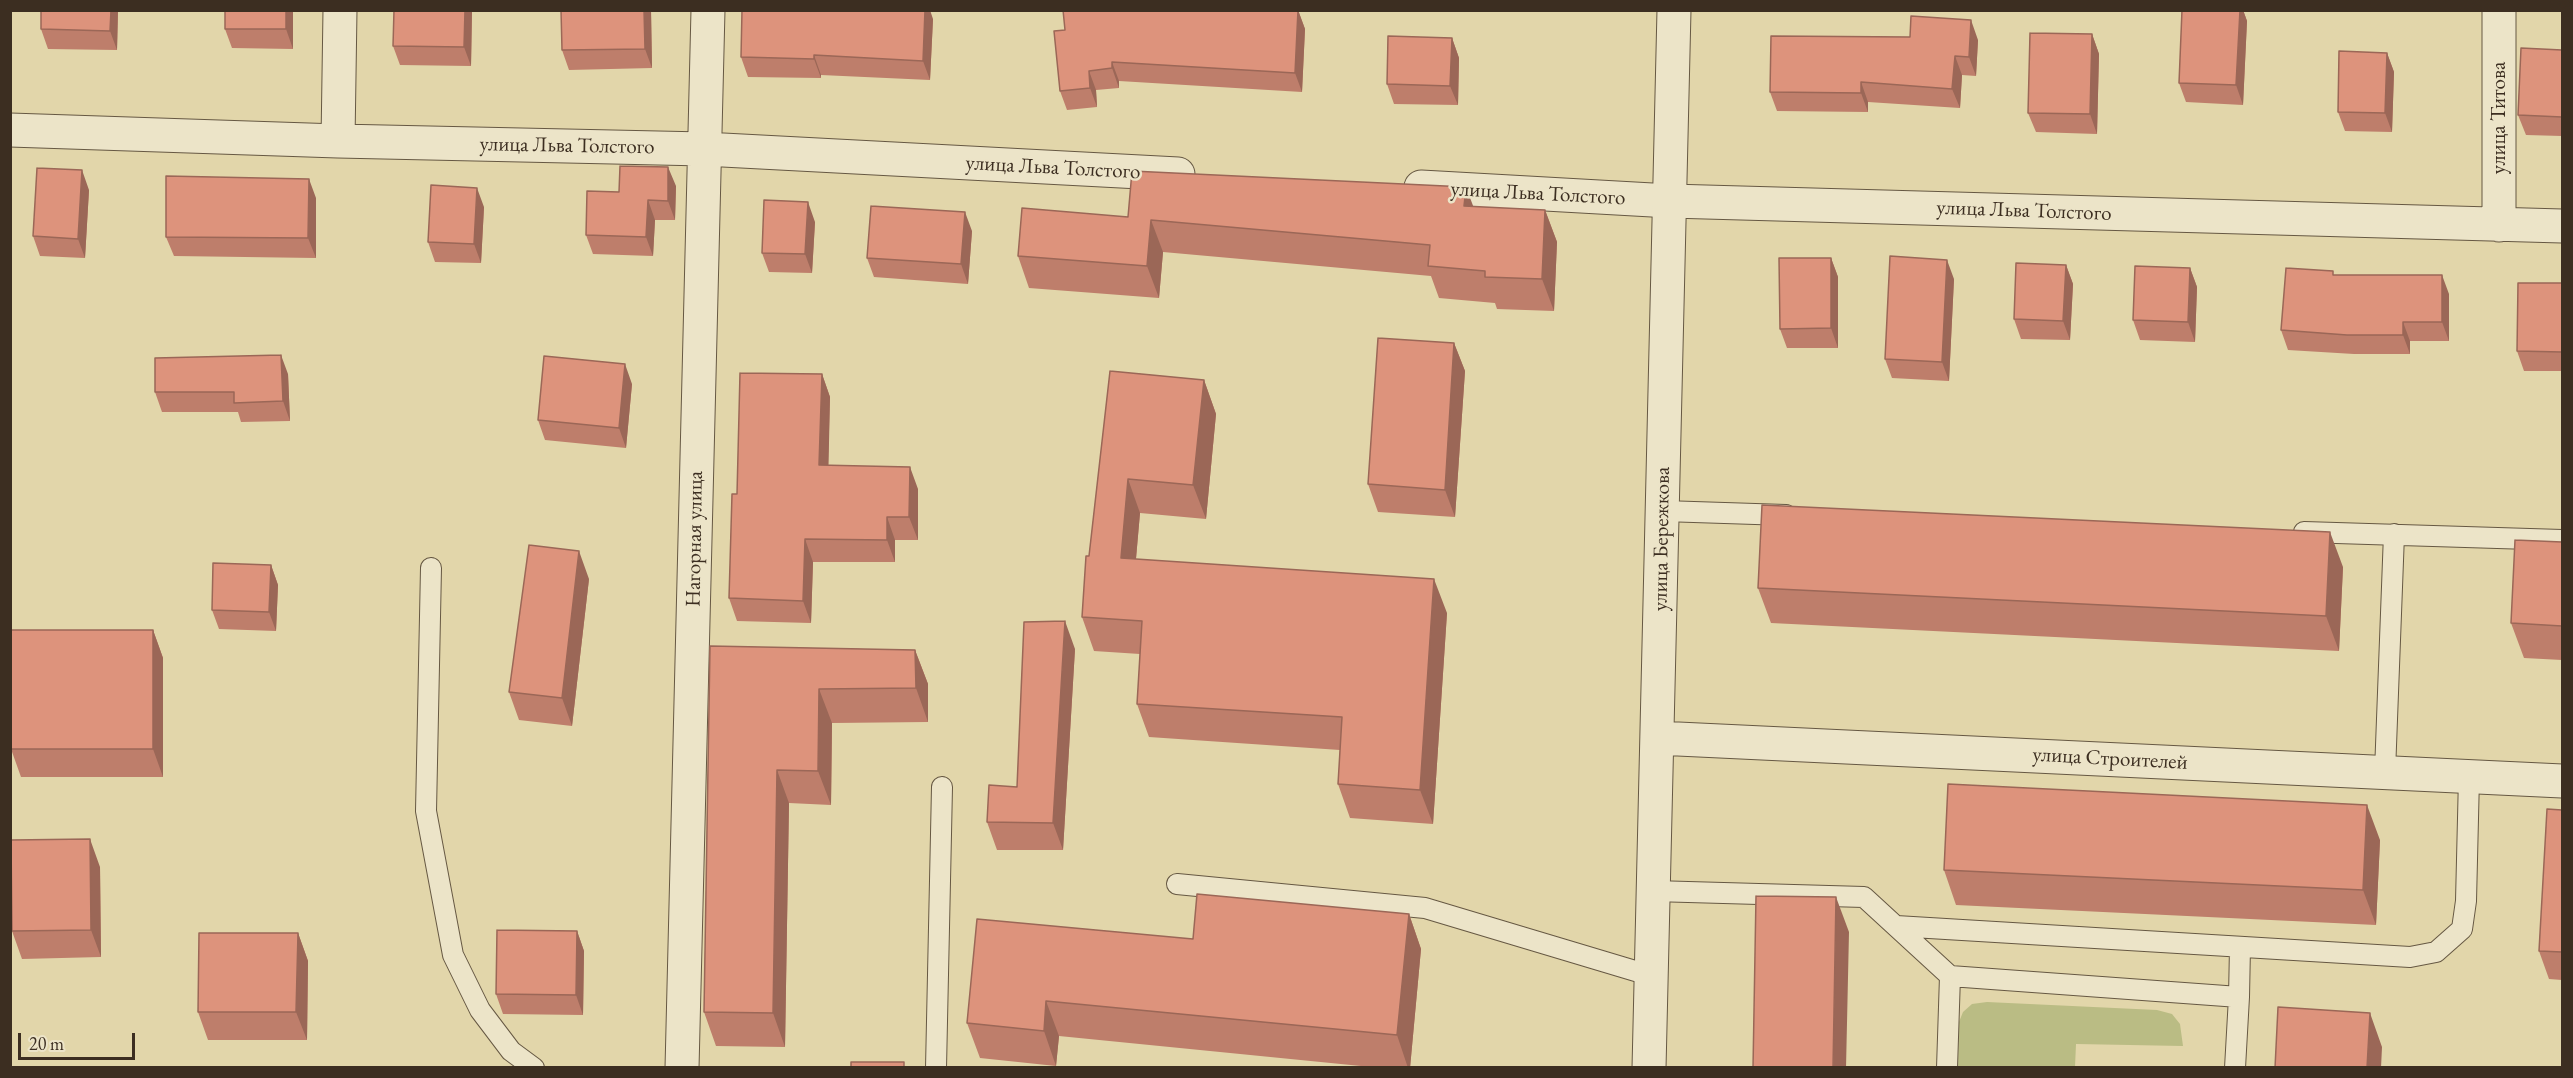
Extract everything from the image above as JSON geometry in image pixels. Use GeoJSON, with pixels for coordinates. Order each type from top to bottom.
{"type":"FeatureCollection","features":[{"type":"Feature","properties":{"kind":"street"},"geometry":{"type":"LineString","coordinates":[[338,141],[340,10]]}},
{"type":"Feature","properties":{"kind":"street","name":"Нагорная улица"},"geometry":{"type":"LineString","coordinates":[[682,1068],[708,10]]}},
{"type":"Feature","properties":{"kind":"street","name":"улица Бережкова"},"geometry":{"type":"LineString","coordinates":[[1649,1068],[1674,10]]}},
{"type":"Feature","properties":{"kind":"street","name":"улица Титова"},"geometry":{"type":"LineString","coordinates":[[2499,10],[2499,225]]}},
{"type":"Feature","properties":{"kind":"street","name":"улица Льва Толстого"},"geometry":{"type":"LineString","coordinates":[[10,130],[338,141],[704,149],[1205,176]]}},
{"type":"Feature","properties":{"kind":"street","name":"улица Льва Толстого"},"geometry":{"type":"LineString","coordinates":[[1396,186],[1670,201],[2562,226]]}},
{"type":"Feature","properties":{"kind":"street","name":"улица Строителей"},"geometry":{"type":"LineString","coordinates":[[1657,738],[2562,781]]}},
{"type":"Feature","properties":{"kind":"lane"},"geometry":{"type":"LineString","coordinates":[[1663,511],[1801,516]]}},
{"type":"Feature","properties":{"kind":"lane"},"geometry":{"type":"LineString","coordinates":[[2288,531],[2562,540]]}},
{"type":"Feature","properties":{"kind":"lane"},"geometry":{"type":"LineString","coordinates":[[2385,772],[2394,534]]}},
{"type":"Feature","properties":{"kind":"lane"},"geometry":{"type":"LineString","coordinates":[[431,568],[426,810],[453,956],[480,1010],[511,1051],[534,1068]]}},
{"type":"Feature","properties":{"kind":"lane"},"geometry":{"type":"LineString","coordinates":[[1896,926],[2410,957],[2436,951],[2462,929],[2466,901],[2469,777]]}},
{"type":"Feature","properties":{"kind":"lane"},"geometry":{"type":"LineString","coordinates":[[936,1068],[942,787]]}},
{"type":"Feature","properties":{"kind":"lane"},"geometry":{"type":"LineString","coordinates":[[1177,884],[1425,908],[1652,976]]}},
{"type":"Feature","properties":{"kind":"lane"},"geometry":{"type":"LineString","coordinates":[[1653,891],[1864,897],[1950,976],[2239,997]]}},
{"type":"Feature","properties":{"kind":"lane"},"geometry":{"type":"LineString","coordinates":[[2235,1068],[2240,947]]}},
{"type":"Feature","properties":{"kind":"lane"},"geometry":{"type":"LineString","coordinates":[[1947,1068],[1950,976]]}},
{"type":"Feature","properties":{"kind":"green space"},"geometry":{"type":"Polygon","coordinates":[[[1987,1002],[2157,1010],[2172,1014],[2180,1024],[2183,1046],[2076,1044],[2075,1067],[1958,1067],[1959,1022],[1963,1012],[1972,1004],[1987,1002]]]}},
{"type":"Feature","properties":{"kind":"building"},"geometry":{"type":"Polygon","coordinates":[[[41,10],[111,10],[110,31],[41,29],[41,10]]]}},
{"type":"Feature","properties":{"kind":"building"},"geometry":{"type":"Polygon","coordinates":[[[225,10],[286,10],[286,29],[225,29],[225,10]]]}},
{"type":"Feature","properties":{"kind":"building"},"geometry":{"type":"Polygon","coordinates":[[[394,10],[465,10],[464,47],[393,46],[394,10]]]}},
{"type":"Feature","properties":{"kind":"building"},"geometry":{"type":"Polygon","coordinates":[[[561,10],[644,10],[645,49],[562,50],[561,10]]]}},
{"type":"Feature","properties":{"kind":"building"},"geometry":{"type":"Polygon","coordinates":[[[742,10],[925,10],[923,61],[814,55],[814,59],[741,57],[742,10]]]}},
{"type":"Feature","properties":{"kind":"building"},"geometry":{"type":"Polygon","coordinates":[[[1063,10],[1298,10],[1295,73],[1112,62],[1112,68],[1089,71],[1090,88],[1060,91],[1054,31],[1065,30],[1063,10]]]}},
{"type":"Feature","properties":{"kind":"building"},"geometry":{"type":"Polygon","coordinates":[[[2182,10],[2240,10],[2236,85],[2179,83],[2182,10]]]}},
{"type":"Feature","properties":{"kind":"building"},"geometry":{"type":"Polygon","coordinates":[[[1911,16],[1971,20],[1969,57],[1955,56],[1952,89],[1861,82],[1861,93],[1770,92],[1771,36],[1910,37],[1911,16]]]}},
{"type":"Feature","properties":{"kind":"building"},"geometry":{"type":"Polygon","coordinates":[[[2030,33],[2092,34],[2090,114],[2028,113],[2030,33]]]}},
{"type":"Feature","properties":{"kind":"building"},"geometry":{"type":"Polygon","coordinates":[[[1388,36],[1452,38],[1450,86],[1387,84],[1388,36]]]}},
{"type":"Feature","properties":{"kind":"building"},"geometry":{"type":"Polygon","coordinates":[[[2521,48],[2562,50],[2562,117],[2518,115],[2521,48]]]}},
{"type":"Feature","properties":{"kind":"building"},"geometry":{"type":"Polygon","coordinates":[[[2339,51],[2387,53],[2385,113],[2338,112],[2339,51]]]}},
{"type":"Feature","properties":{"kind":"building"},"geometry":{"type":"Polygon","coordinates":[[[620,166],[668,167],[668,201],[648,200],[646,237],[586,235],[587,191],[619,192],[620,166]]]}},
{"type":"Feature","properties":{"kind":"building"},"geometry":{"type":"Polygon","coordinates":[[[37,168],[82,170],[78,239],[33,236],[37,168]]]}},
{"type":"Feature","properties":{"kind":"building"},"geometry":{"type":"Polygon","coordinates":[[[1132,171],[1466,187],[1464,206],[1545,210],[1542,279],[1485,277],[1485,271],[1428,266],[1430,245],[1151,220],[1147,266],[1018,256],[1022,208],[1128,217],[1132,171]]]}},
{"type":"Feature","properties":{"kind":"building"},"geometry":{"type":"Polygon","coordinates":[[[166,176],[309,179],[308,238],[166,237],[166,176]]]}},
{"type":"Feature","properties":{"kind":"building"},"geometry":{"type":"Polygon","coordinates":[[[431,185],[477,188],[474,244],[428,242],[431,185]]]}},
{"type":"Feature","properties":{"kind":"building"},"geometry":{"type":"Polygon","coordinates":[[[764,200],[808,202],[805,254],[762,253],[764,200]]]}},
{"type":"Feature","properties":{"kind":"building"},"geometry":{"type":"Polygon","coordinates":[[[871,206],[965,212],[961,264],[867,258],[871,206]]]}},
{"type":"Feature","properties":{"kind":"building"},"geometry":{"type":"Polygon","coordinates":[[[1890,256],[1947,260],[1942,362],[1885,359],[1890,256]]]}},
{"type":"Feature","properties":{"kind":"building"},"geometry":{"type":"Polygon","coordinates":[[[1779,258],[1831,258],[1831,328],[1780,329],[1779,258]]]}},
{"type":"Feature","properties":{"kind":"building"},"geometry":{"type":"Polygon","coordinates":[[[2016,263],[2066,265],[2063,321],[2014,319],[2016,263]]]}},
{"type":"Feature","properties":{"kind":"building"},"geometry":{"type":"Polygon","coordinates":[[[2135,266],[2190,268],[2188,322],[2133,320],[2135,266]]]}},
{"type":"Feature","properties":{"kind":"building"},"geometry":{"type":"Polygon","coordinates":[[[2286,268],[2333,271],[2333,275],[2442,275],[2442,322],[2403,322],[2403,335],[2347,335],[2281,330],[2286,268]]]}},
{"type":"Feature","properties":{"kind":"building"},"geometry":{"type":"Polygon","coordinates":[[[2518,283],[2562,283],[2562,352],[2517,351],[2518,283]]]}},
{"type":"Feature","properties":{"kind":"building"},"geometry":{"type":"Polygon","coordinates":[[[1378,338],[1454,343],[1445,490],[1368,484],[1378,338]]]}},
{"type":"Feature","properties":{"kind":"building"},"geometry":{"type":"Polygon","coordinates":[[[281,355],[283,401],[234,403],[234,392],[155,392],[155,358],[281,355]]]}},
{"type":"Feature","properties":{"kind":"building"},"geometry":{"type":"Polygon","coordinates":[[[544,356],[625,364],[619,428],[538,420],[544,356]]]}},
{"type":"Feature","properties":{"kind":"building"},"geometry":{"type":"Polygon","coordinates":[[[1110,371],[1204,380],[1193,485],[1128,479],[1121,558],[1434,579],[1420,790],[1338,784],[1342,717],[1137,704],[1142,621],[1082,617],[1086,556],[1089,556],[1110,371]]]}},
{"type":"Feature","properties":{"kind":"building"},"geometry":{"type":"Polygon","coordinates":[[[740,373],[822,374],[819,465],[910,467],[909,517],[887,517],[887,540],[805,539],[803,601],[729,598],[732,494],[737,494],[740,373]]]}},
{"type":"Feature","properties":{"kind":"building"},"geometry":{"type":"Polygon","coordinates":[[[1762,505],[2330,532],[2326,616],[1758,588],[1762,505]]]}},
{"type":"Feature","properties":{"kind":"building"},"geometry":{"type":"Polygon","coordinates":[[[2515,540],[2562,542],[2562,626],[2511,623],[2515,540]]]}},
{"type":"Feature","properties":{"kind":"building"},"geometry":{"type":"Polygon","coordinates":[[[529,545],[579,551],[562,698],[509,692],[529,545]]]}},
{"type":"Feature","properties":{"kind":"building"},"geometry":{"type":"Polygon","coordinates":[[[213,563],[271,565],[269,612],[212,610],[213,563]]]}},
{"type":"Feature","properties":{"kind":"building"},"geometry":{"type":"Polygon","coordinates":[[[1065,621],[1053,823],[987,822],[989,785],[1017,787],[1024,622],[1065,621]]]}},
{"type":"Feature","properties":{"kind":"building"},"geometry":{"type":"Polygon","coordinates":[[[11,630],[153,630],[153,749],[11,749],[11,630]]]}},
{"type":"Feature","properties":{"kind":"building"},"geometry":{"type":"Polygon","coordinates":[[[710,646],[915,650],[916,688],[819,689],[818,771],[777,770],[773,1013],[704,1012],[710,646]]]}},
{"type":"Feature","properties":{"kind":"building"},"geometry":{"type":"Polygon","coordinates":[[[1948,784],[2367,805],[2363,890],[1944,870],[1948,784]]]}},
{"type":"Feature","properties":{"kind":"building"},"geometry":{"type":"Polygon","coordinates":[[[2547,809],[2562,810],[2562,952],[2539,951],[2547,809]]]}},
{"type":"Feature","properties":{"kind":"building"},"geometry":{"type":"Polygon","coordinates":[[[90,839],[91,930],[12,931],[11,840],[90,839]]]}},
{"type":"Feature","properties":{"kind":"building"},"geometry":{"type":"Polygon","coordinates":[[[1197,894],[1409,914],[1397,1035],[1046,1001],[1044,1031],[967,1023],[977,919],[1193,939],[1197,894]]]}},
{"type":"Feature","properties":{"kind":"building"},"geometry":{"type":"Polygon","coordinates":[[[1756,896],[1836,897],[1833,1068],[1753,1068],[1756,896]]]}},
{"type":"Feature","properties":{"kind":"building"},"geometry":{"type":"Polygon","coordinates":[[[497,930],[577,931],[576,995],[496,994],[497,930]]]}},
{"type":"Feature","properties":{"kind":"building"},"geometry":{"type":"Polygon","coordinates":[[[199,933],[298,933],[296,1012],[198,1012],[199,933]]]}},
{"type":"Feature","properties":{"kind":"building"},"geometry":{"type":"Polygon","coordinates":[[[2278,1007],[2370,1013],[2367,1068],[2275,1068],[2278,1007]]]}},
{"type":"Feature","properties":{"kind":"building"},"geometry":{"type":"Polygon","coordinates":[[[851,1062],[904,1062],[904,1068],[851,1068],[851,1062]]]}}]}
